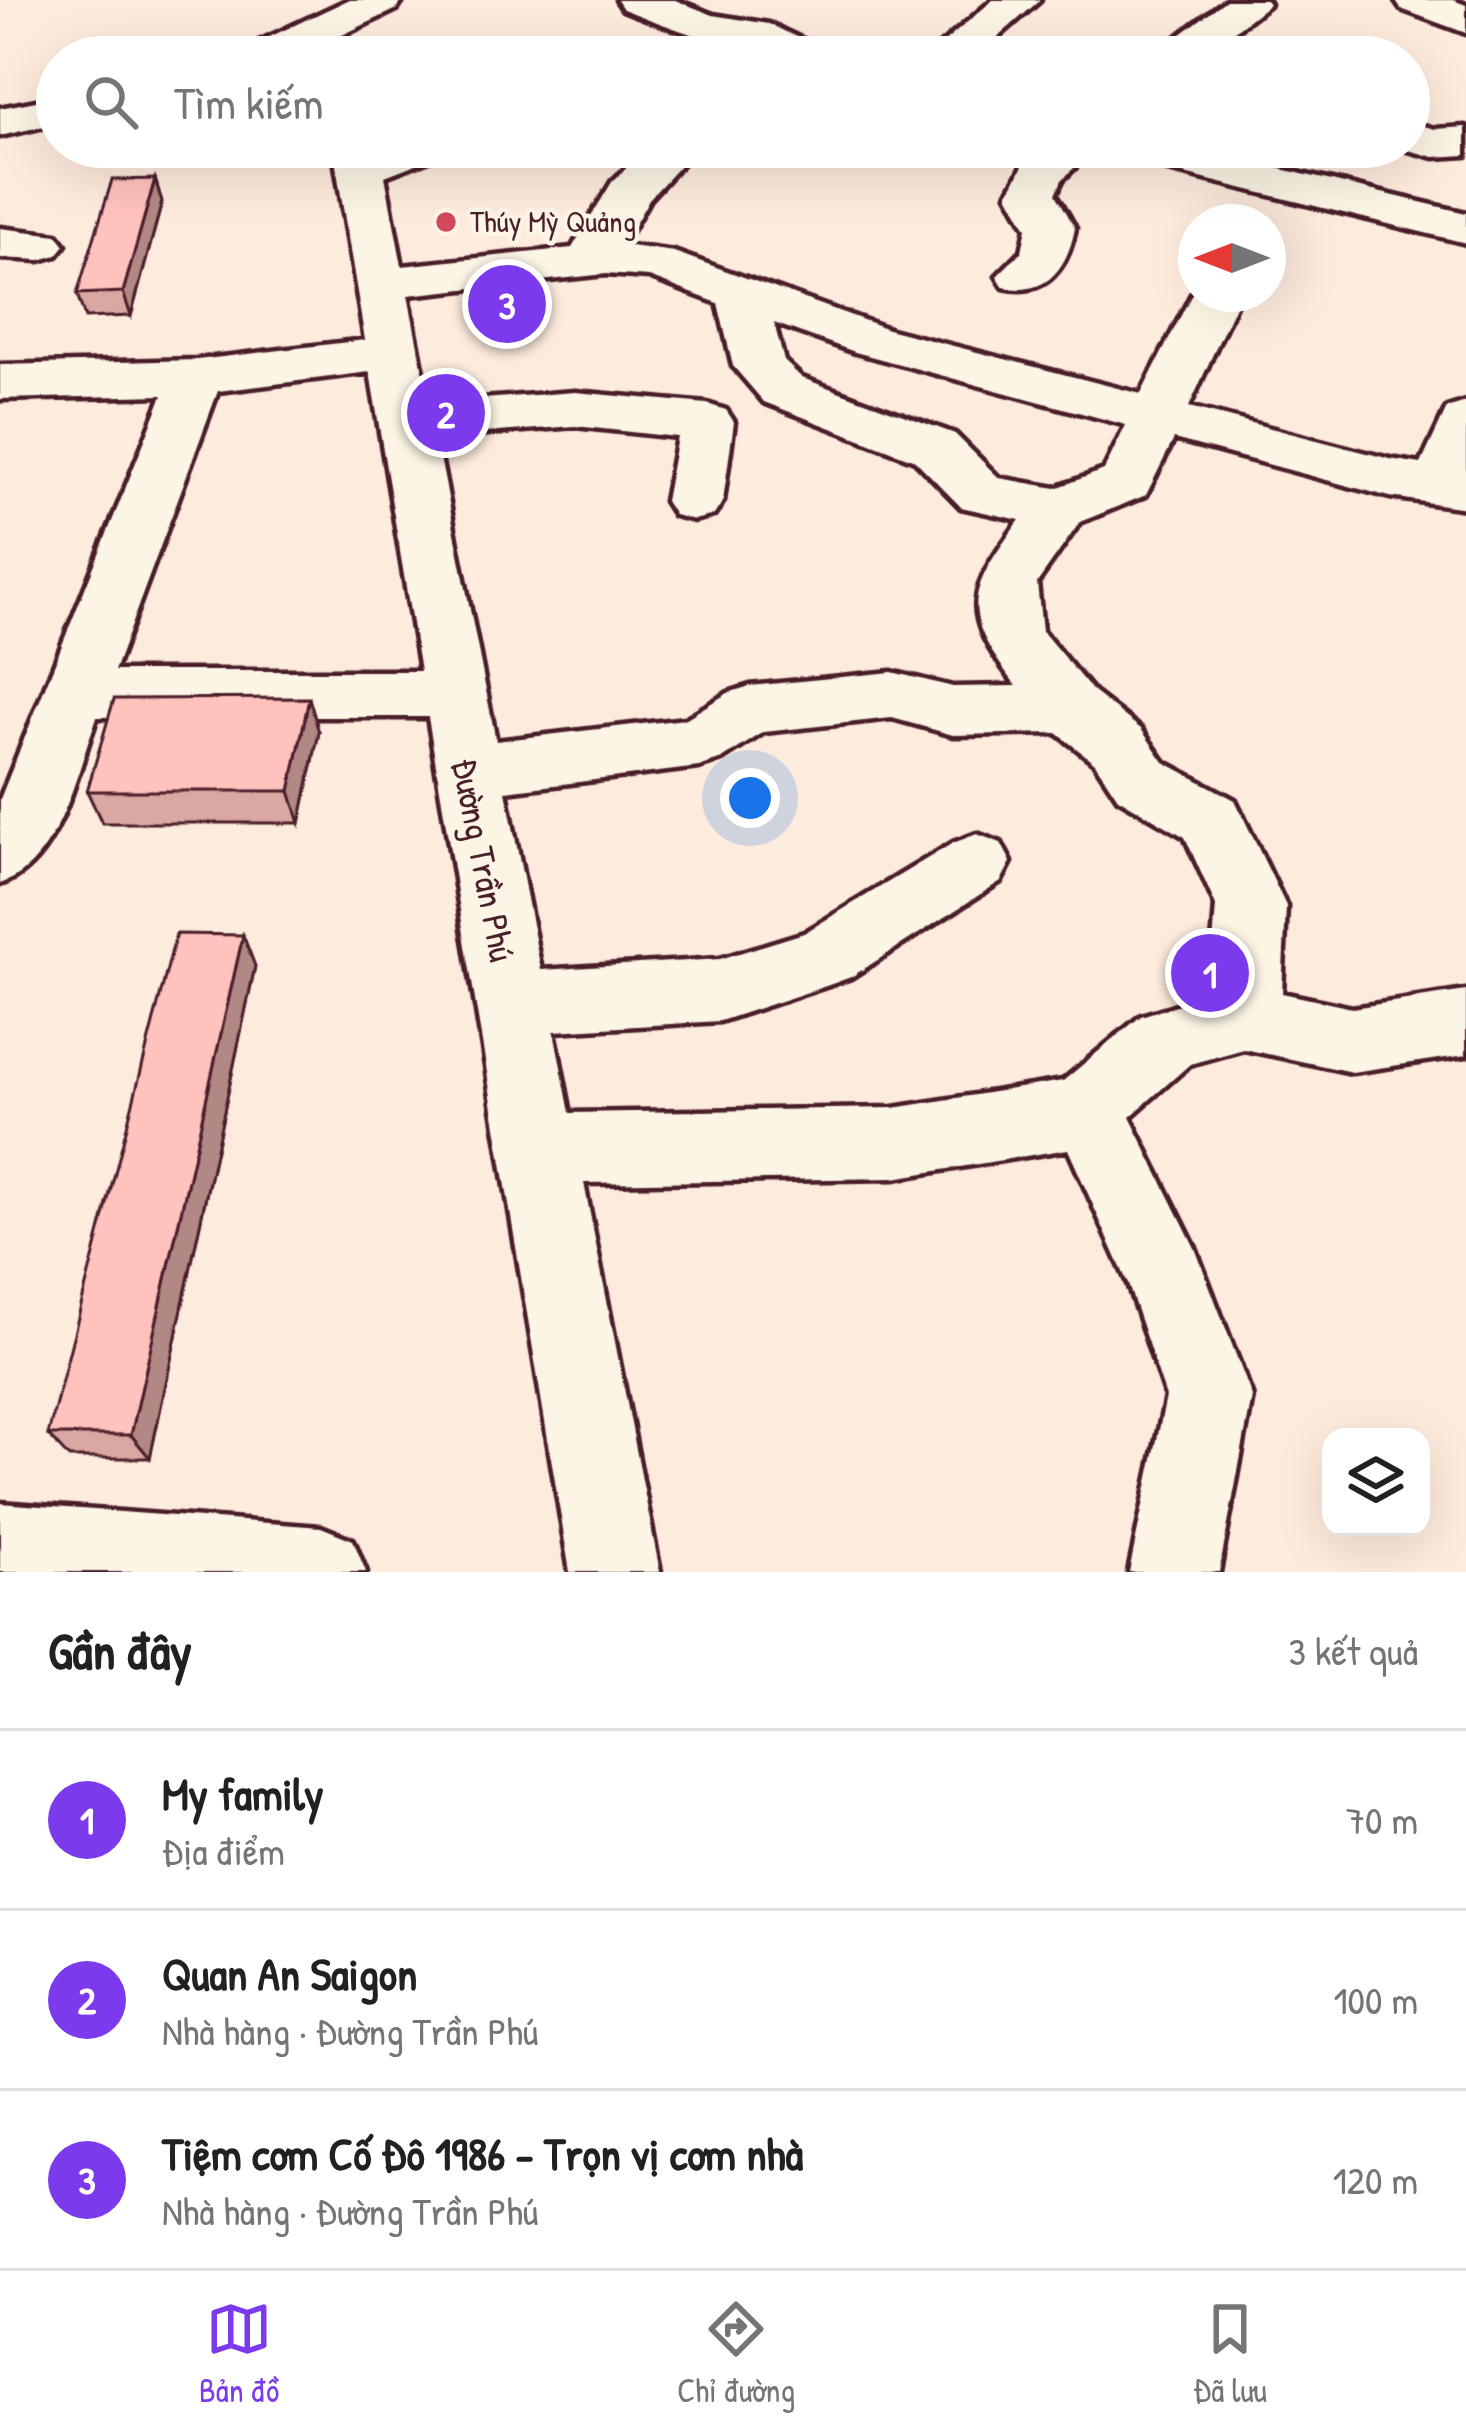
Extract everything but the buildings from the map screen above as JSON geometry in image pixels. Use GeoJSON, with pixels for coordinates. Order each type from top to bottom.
{"type":"FeatureCollection","features":[{"type":"Feature","properties":{"kind":"street"},"geometry":{"type":"LineString","coordinates":[[298,36],[382,0]]}},
{"type":"Feature","properties":{"kind":"street"},"geometry":{"type":"LineString","coordinates":[[638,0],[705,27],[760,36]]}},
{"type":"Feature","properties":{"kind":"street"},"geometry":{"type":"LineString","coordinates":[[975,36],[1019,0]]}},
{"type":"Feature","properties":{"kind":"street"},"geometry":{"type":"LineString","coordinates":[[1416,0],[1466,20]]}},
{"type":"Feature","properties":{"kind":"street"},"geometry":{"type":"LineString","coordinates":[[1203,36],[1248,4]]}},
{"type":"Feature","properties":{"kind":"street"},"geometry":{"type":"LineString","coordinates":[[0,122],[36,114]]}},
{"type":"Feature","properties":{"kind":"street"},"geometry":{"type":"LineString","coordinates":[[1430,142],[1466,141]]}},
{"type":"Feature","properties":{"kind":"street","name":"Đường Trần Phú"},"geometry":{"type":"LineString","coordinates":[[379,168],[381,283],[615,1572]]}},
{"type":"Feature","properties":{"kind":"street"},"geometry":{"type":"LineString","coordinates":[[589,261],[629,192],[653,168]]}},
{"type":"Feature","properties":{"kind":"street"},"geometry":{"type":"LineString","coordinates":[[1022,277],[1045,256],[1051,228],[1032,194],[1048,168]]}},
{"type":"Feature","properties":{"kind":"street"},"geometry":{"type":"LineString","coordinates":[[1215,168],[1466,228]]}},
{"type":"Feature","properties":{"kind":"street"},"geometry":{"type":"LineString","coordinates":[[1324,195],[1335,168]]}},
{"type":"Feature","properties":{"kind":"street"},"geometry":{"type":"LineString","coordinates":[[381,283],[589,261],[656,263],[873,341],[1390,478],[1453,487],[1466,420]]}},
{"type":"Feature","properties":{"kind":"street"},"geometry":{"type":"LineString","coordinates":[[741,291],[759,366],[784,390],[887,425],[935,447],[981,494],[1060,508],[1126,482],[1207,312]]}},
{"type":"Feature","properties":{"kind":"street"},"geometry":{"type":"LineString","coordinates":[[0,382],[197,377],[393,353]]}},
{"type":"Feature","properties":{"kind":"street"},"geometry":{"type":"LineString","coordinates":[[0,856],[23,825],[197,377]]}},
{"type":"Feature","properties":{"kind":"street"},"geometry":{"type":"LineString","coordinates":[[406,422],[575,409],[707,422],[694,501]]}},
{"type":"Feature","properties":{"kind":"street"},"geometry":{"type":"LineString","coordinates":[[1060,508],[1007,581],[1012,637],[1071,709],[1118,746],[1141,780],[1211,818],[1250,906],[1244,1017]]}},
{"type":"Feature","properties":{"kind":"street"},"geometry":{"type":"LineString","coordinates":[[76,694],[452,694]]}},
{"type":"Feature","properties":{"kind":"street"},"geometry":{"type":"LineString","coordinates":[[468,770],[698,742],[750,710],[892,695],[953,711],[1071,709]]}},
{"type":"Feature","properties":{"kind":"street"},"geometry":{"type":"LineString","coordinates":[[511,1003],[720,990],[826,956],[977,862]]}},
{"type":"Feature","properties":{"kind":"street"},"geometry":{"type":"LineString","coordinates":[[538,1149],[894,1143],[1087,1108],[1167,1039],[1244,1017],[1352,1040],[1466,1023]]}},
{"type":"Feature","properties":{"kind":"street"},"geometry":{"type":"LineString","coordinates":[[1087,1108],[1166,1276],[1209,1397],[1174,1572]]}},
{"type":"Feature","properties":{"kind":"street"},"geometry":{"type":"LineString","coordinates":[[33,1558],[321,1572]]}},
{"type":"Feature","properties":{"kind":"place","name":"Thúy Mỳ Quảng"},"geometry":{"type":"Point","coordinates":[446,222]}},
{"type":"Feature","properties":{"kind":"place","name":"Tiệm cơm Cố Đô 1986 - Trọn vị cơm nhà"},"geometry":{"type":"Point","coordinates":[507,304]}},
{"type":"Feature","properties":{"kind":"place","name":"Quan An Saigon"},"geometry":{"type":"Point","coordinates":[446,413]}},
{"type":"Feature","properties":{"kind":"place","name":"My family"},"geometry":{"type":"Point","coordinates":[1210,973]}}]}
